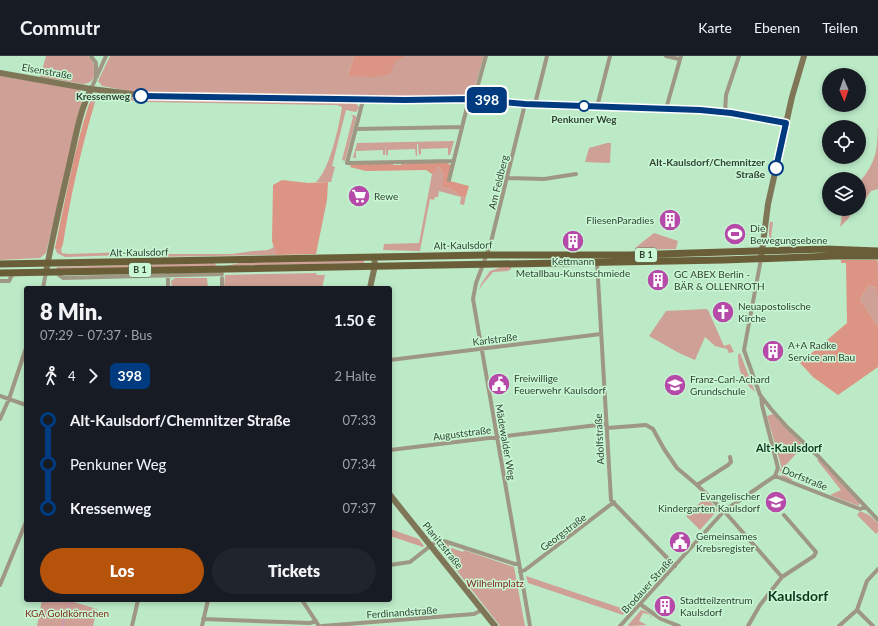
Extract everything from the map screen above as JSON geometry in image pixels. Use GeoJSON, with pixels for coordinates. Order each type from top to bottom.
{"type":"FeatureCollection","features":[{"type":"Feature","properties":{"kind":"main road","name":"Alt-Kaulsdorf"},"geometry":{"type":"LineString","coordinates":[[46,272],[168,272],[375,265],[597,261],[762,255],[825,250],[878,251]]}},
{"type":"Feature","properties":{"kind":"main road","name":"Alt-Kaulsdorf"},"geometry":{"type":"LineString","coordinates":[[48,263],[488,255],[878,256]]}},
{"type":"Feature","properties":{"kind":"main road","name":"B 1"},"geometry":{"type":"LineString","coordinates":[[0,264],[48,263]]}},
{"type":"Feature","properties":{"kind":"main road","name":"B 1"},"geometry":{"type":"LineString","coordinates":[[0,273],[46,272]]}},
{"type":"Feature","properties":{"kind":"street"},"geometry":{"type":"LineString","coordinates":[[91,56],[96,63],[97,79]]}},
{"type":"Feature","properties":{"kind":"street"},"geometry":{"type":"LineString","coordinates":[[43,286],[78,128],[87,96],[97,79],[106,56]]}},
{"type":"Feature","properties":{"kind":"street"},"geometry":{"type":"LineString","coordinates":[[449,180],[462,127],[486,56]]}},
{"type":"Feature","properties":{"kind":"street"},"geometry":{"type":"LineString","coordinates":[[535,104],[547,56]]}},
{"type":"Feature","properties":{"kind":"street"},"geometry":{"type":"LineString","coordinates":[[597,106],[610,56]]}},
{"type":"Feature","properties":{"kind":"street"},"geometry":{"type":"LineString","coordinates":[[666,56],[680,58],[666,109]]}},
{"type":"Feature","properties":{"kind":"street"},"geometry":{"type":"LineString","coordinates":[[724,112],[726,95],[739,56]]}},
{"type":"Feature","properties":{"kind":"street"},"geometry":{"type":"LineString","coordinates":[[762,255],[768,204],[792,97],[804,56]]}},
{"type":"Feature","properties":{"kind":"street","name":"Elsenstraße"},"geometry":{"type":"LineString","coordinates":[[0,73],[91,89],[157,97],[363,100],[472,99],[525,104],[700,110],[724,112],[786,123]]}},
{"type":"Feature","properties":{"kind":"street"},"geometry":{"type":"LineString","coordinates":[[363,100],[346,163],[454,161]]}},
{"type":"Feature","properties":{"kind":"street","name":"Am Feldberg"},"geometry":{"type":"LineString","coordinates":[[484,263],[488,255],[525,104]]}},
{"type":"Feature","properties":{"kind":"street"},"geometry":{"type":"LineString","coordinates":[[356,129],[462,127]]}},
{"type":"Feature","properties":{"kind":"street"},"geometry":{"type":"LineString","coordinates":[[507,178],[544,179],[576,174]]}},
{"type":"Feature","properties":{"kind":"street","name":"Dorfstraße"},"geometry":{"type":"LineString","coordinates":[[762,255],[744,350],[761,395],[764,414],[778,468],[776,476],[860,509],[865,506]]}},
{"type":"Feature","properties":{"kind":"street"},"geometry":{"type":"LineString","coordinates":[[370,286],[375,265],[374,257]]}},
{"type":"Feature","properties":{"kind":"street","name":"Adolfstraße"},"geometry":{"type":"LineString","coordinates":[[597,261],[611,500],[614,502]]}},
{"type":"Feature","properties":{"kind":"street","name":"Mädewalder Weg"},"geometry":{"type":"LineString","coordinates":[[484,263],[476,283],[473,299],[530,626]]}},
{"type":"Feature","properties":{"kind":"street"},"geometry":{"type":"LineString","coordinates":[[168,272],[168,286]]}},
{"type":"Feature","properties":{"kind":"street","name":"Alt-Kaulsdorf"},"geometry":{"type":"LineString","coordinates":[[168,272],[222,276],[222,286]]}},
{"type":"Feature","properties":{"kind":"street"},"geometry":{"type":"LineString","coordinates":[[0,281],[9,281],[13,273]]}},
{"type":"Feature","properties":{"kind":"street","name":"Karlstraße"},"geometry":{"type":"LineString","coordinates":[[392,360],[601,334]]}},
{"type":"Feature","properties":{"kind":"street"},"geometry":{"type":"LineString","coordinates":[[0,419],[9,399],[24,354]]}},
{"type":"Feature","properties":{"kind":"street","name":"Dorfstraße"},"geometry":{"type":"LineString","coordinates":[[761,395],[771,409],[878,520]]}},
{"type":"Feature","properties":{"kind":"street"},"geometry":{"type":"LineString","coordinates":[[0,396],[24,404]]}},
{"type":"Feature","properties":{"kind":"street"},"geometry":{"type":"LineString","coordinates":[[764,414],[771,409]]}},
{"type":"Feature","properties":{"kind":"street","name":"Auguststraße"},"geometry":{"type":"LineString","coordinates":[[392,450],[606,426],[646,425],[655,432],[670,460],[697,485]]}},
{"type":"Feature","properties":{"kind":"street"},"geometry":{"type":"LineString","coordinates":[[730,457],[731,462],[728,465],[697,485],[724,512],[782,577]]}},
{"type":"Feature","properties":{"kind":"street","name":"Brodauer Straße"},"geometry":{"type":"LineString","coordinates":[[620,626],[724,512],[776,476]]}},
{"type":"Feature","properties":{"kind":"street","name":"Planitzstraße"},"geometry":{"type":"LineString","coordinates":[[392,497],[495,626]]}},
{"type":"Feature","properties":{"kind":"street"},"geometry":{"type":"LineString","coordinates":[[614,502],[675,566]]}},
{"type":"Feature","properties":{"kind":"street","name":"Georgstraße"},"geometry":{"type":"LineString","coordinates":[[520,572],[524,571],[614,502]]}},
{"type":"Feature","properties":{"kind":"street"},"geometry":{"type":"LineString","coordinates":[[748,626],[760,605],[782,577],[814,556],[816,552],[784,515]]}},
{"type":"Feature","properties":{"kind":"street"},"geometry":{"type":"LineString","coordinates":[[0,585],[24,527]]}},
{"type":"Feature","properties":{"kind":"street"},"geometry":{"type":"LineString","coordinates":[[392,565],[410,562],[435,543],[444,541],[519,564]]}},
{"type":"Feature","properties":{"kind":"street"},"geometry":{"type":"LineString","coordinates":[[839,626],[857,610],[867,581],[878,568]]}},
{"type":"Feature","properties":{"kind":"street"},"geometry":{"type":"LineString","coordinates":[[132,626],[138,602]]}},
{"type":"Feature","properties":{"kind":"street"},"geometry":{"type":"LineString","coordinates":[[202,626],[208,602]]}},
{"type":"Feature","properties":{"kind":"street"},"geometry":{"type":"LineString","coordinates":[[303,602],[319,626]]}},
{"type":"Feature","properties":{"kind":"street"},"geometry":{"type":"LineString","coordinates":[[640,604],[661,619],[679,626]]}},
{"type":"Feature","properties":{"kind":"street","name":"Ferdinandstraße"},"geometry":{"type":"LineString","coordinates":[[322,626],[474,614],[482,610]]}},
{"type":"Feature","properties":{"kind":"street"},"geometry":{"type":"LineString","coordinates":[[857,610],[873,626]]}},
{"type":"Feature","properties":{"kind":"street"},"geometry":{"type":"LineString","coordinates":[[204,619],[310,623],[316,621]]}},
{"type":"Feature","properties":{"kind":"green space"},"geometry":{"type":"Polygon","coordinates":[[[46,56],[88,56],[94,65],[94,77],[89,82],[83,84],[40,77],[46,56]]]}},
{"type":"Feature","properties":{"kind":"green space"},"geometry":{"type":"Polygon","coordinates":[[[110,56],[354,56],[348,76],[407,56],[484,56],[473,93],[471,95],[415,98],[145,94],[102,86],[98,81],[110,56]]]}},
{"type":"Feature","properties":{"kind":"green space"},"geometry":{"type":"Polygon","coordinates":[[[0,76],[78,89],[83,96],[46,253],[40,258],[0,260],[0,76]]]}},
{"type":"Feature","properties":{"kind":"green space"},"geometry":{"type":"Polygon","coordinates":[[[99,94],[154,100],[353,103],[358,105],[359,108],[356,112],[346,110],[332,166],[335,167],[331,182],[316,182],[321,176],[330,158],[342,107],[337,105],[145,102],[103,97],[96,98],[94,106],[89,104],[93,97],[99,94]]]}},
{"type":"Feature","properties":{"kind":"green space"},"geometry":{"type":"Polygon","coordinates":[[[351,116],[356,116],[356,119],[345,161],[342,160],[353,117],[351,116]]]}},
{"type":"Feature","properties":{"kind":"green space"},"geometry":{"type":"Polygon","coordinates":[[[878,121],[878,189],[871,191],[866,198],[866,173],[873,161],[877,147],[878,121]]]}},
{"type":"Feature","properties":{"kind":"green space"},"geometry":{"type":"Polygon","coordinates":[[[454,141],[450,155],[448,155],[448,148],[421,149],[421,154],[419,155],[417,144],[417,156],[415,149],[388,150],[388,155],[386,155],[386,145],[385,155],[383,155],[383,150],[356,151],[356,158],[353,158],[357,143],[454,141]]]}},
{"type":"Feature","properties":{"kind":"green space"},"geometry":{"type":"Polygon","coordinates":[[[611,143],[610,163],[585,162],[589,148],[611,143]]]}},
{"type":"Feature","properties":{"kind":"green space"},"geometry":{"type":"Polygon","coordinates":[[[439,167],[450,188],[462,197],[466,196],[464,205],[460,204],[461,197],[439,191],[438,197],[435,197],[434,200],[430,199],[420,251],[383,250],[384,244],[419,243],[432,174],[436,168],[439,167]]]}},
{"type":"Feature","properties":{"kind":"green space"},"geometry":{"type":"Polygon","coordinates":[[[842,216],[850,216],[848,219],[840,227],[842,216]]]}},
{"type":"Feature","properties":{"kind":"green space"},"geometry":{"type":"Polygon","coordinates":[[[770,222],[773,222],[771,237],[781,240],[781,243],[806,243],[774,244],[769,237],[770,222]]]}},
{"type":"Feature","properties":{"kind":"green space"},"geometry":{"type":"Polygon","coordinates":[[[654,233],[678,241],[676,249],[636,250],[635,248],[654,233]]]}},
{"type":"Feature","properties":{"kind":"green space"},"geometry":{"type":"Polygon","coordinates":[[[274,247],[276,255],[150,257],[124,255],[65,257],[57,253],[55,248],[58,250],[61,249],[62,253],[68,254],[127,252],[138,250],[170,254],[232,254],[268,250],[274,247]]]}},
{"type":"Feature","properties":{"kind":"green space"},"geometry":{"type":"Polygon","coordinates":[[[364,260],[364,263],[225,266],[245,262],[364,260]]]}},
{"type":"Feature","properties":{"kind":"green space"},"geometry":{"type":"Polygon","coordinates":[[[877,261],[878,327],[860,299],[869,285],[877,288],[877,261]]]}},
{"type":"Feature","properties":{"kind":"green space"},"geometry":{"type":"Polygon","coordinates":[[[214,263],[217,266],[56,270],[57,267],[214,263]]]}},
{"type":"Feature","properties":{"kind":"green space"},"geometry":{"type":"Polygon","coordinates":[[[502,267],[511,267],[511,269],[508,271],[493,272],[479,290],[481,284],[490,271],[502,267]]]}},
{"type":"Feature","properties":{"kind":"green space"},"geometry":{"type":"Polygon","coordinates":[[[317,273],[316,275],[325,275],[322,286],[224,286],[225,275],[317,273]]]}},
{"type":"Feature","properties":{"kind":"green space"},"geometry":{"type":"Polygon","coordinates":[[[175,278],[207,278],[208,286],[172,286],[171,281],[175,278]]]}},
{"type":"Feature","properties":{"kind":"green space"},"geometry":{"type":"Polygon","coordinates":[[[708,310],[724,346],[730,344],[734,352],[729,353],[727,349],[715,346],[705,337],[695,360],[649,336],[666,311],[708,310]]]}},
{"type":"Feature","properties":{"kind":"green space"},"geometry":{"type":"Polygon","coordinates":[[[740,353],[755,392],[744,380],[740,371],[738,355],[740,353]]]}},
{"type":"Feature","properties":{"kind":"green space"},"geometry":{"type":"Polygon","coordinates":[[[773,414],[801,443],[800,446],[804,449],[795,455],[782,469],[767,416],[773,414]]]}},
{"type":"Feature","properties":{"kind":"green space"},"geometry":{"type":"Polygon","coordinates":[[[819,459],[860,503],[859,506],[830,495],[841,490],[817,460],[819,459]]]}},
{"type":"Feature","properties":{"kind":"green space"},"geometry":{"type":"Polygon","coordinates":[[[780,469],[782,469],[786,476],[793,480],[784,478],[780,472],[780,469]]]}},
{"type":"Feature","properties":{"kind":"green space"},"geometry":{"type":"Polygon","coordinates":[[[706,497],[718,510],[700,530],[686,516],[706,497]]]}},
{"type":"Feature","properties":{"kind":"green space"},"geometry":{"type":"Polygon","coordinates":[[[860,511],[869,515],[878,523],[878,532],[876,534],[857,515],[860,511]]]}},
{"type":"Feature","properties":{"kind":"green space"},"geometry":{"type":"Polygon","coordinates":[[[392,530],[419,539],[424,546],[423,547],[392,537],[392,530]]]}},
{"type":"Feature","properties":{"kind":"green space","name":"Wilhelmplatz"},"geometry":{"type":"Polygon","coordinates":[[[443,542],[449,545],[449,547],[463,552],[464,550],[514,567],[525,626],[500,626],[436,544],[443,542]]]}},
{"type":"Feature","properties":{"kind":"green space"},"geometry":{"type":"Polygon","coordinates":[[[526,576],[627,610],[623,615],[528,583],[526,576]]]}},
{"type":"Feature","properties":{"kind":"green space","name":"KGA Goldkörnchen"},"geometry":{"type":"Polygon","coordinates":[[[42,602],[74,602],[97,609],[93,626],[37,626],[42,602]]]}},
{"type":"Feature","properties":{"kind":"green space"},"geometry":{"type":"Polygon","coordinates":[[[641,610],[650,615],[643,613],[639,621],[647,625],[629,626],[628,625],[641,610]]]}},
{"type":"Feature","properties":{"kind":"shaded area"},"geometry":{"type":"Polygon","coordinates":[[[354,56],[407,56],[395,61],[390,74],[375,77],[348,76],[354,56]]]}},
{"type":"Feature","properties":{"kind":"shaded area"},"geometry":{"type":"Polygon","coordinates":[[[89,104],[94,106],[76,176],[63,244],[61,249],[58,250],[55,248],[66,194],[74,157],[89,104]]]}},
{"type":"Feature","properties":{"kind":"shaded area"},"geometry":{"type":"Polygon","coordinates":[[[448,162],[448,164],[452,165],[450,181],[469,186],[466,196],[462,197],[450,188],[442,187],[444,174],[439,167],[436,168],[436,172],[432,174],[426,170],[366,171],[350,167],[351,164],[393,163],[393,165],[401,165],[402,163],[448,162]]]}},
{"type":"Feature","properties":{"kind":"shaded area"},"geometry":{"type":"Polygon","coordinates":[[[282,180],[308,183],[328,182],[327,200],[316,254],[276,255],[272,241],[273,185],[282,180]]]}},
{"type":"Feature","properties":{"kind":"shaded area"},"geometry":{"type":"Polygon","coordinates":[[[841,260],[877,260],[878,293],[876,291],[877,288],[869,285],[860,299],[878,327],[878,367],[838,395],[813,377],[800,363],[847,323],[846,263],[841,263],[841,260]]]}},
{"type":"Feature","properties":{"kind":"waterway"},"geometry":{"type":"LineString","coordinates":[[63,626],[65,615],[70,602]]}},
{"type":"Feature","properties":{"kind":"bus line","name":"398"},"geometry":{"type":"LineString","coordinates":[[141,96],[405,100],[477,99],[525,104],[700,110],[731,113],[786,123],[776,168]]}},
{"type":"Feature","properties":{"kind":"place","name":"Kressenweg"},"geometry":{"type":"Point","coordinates":[141,96]}},
{"type":"Feature","properties":{"kind":"place","name":"Penkuner Weg"},"geometry":{"type":"Point","coordinates":[584,106]}},
{"type":"Feature","properties":{"kind":"place","name":"Alt-Kaulsdorf/Chemnitzer Straße"},"geometry":{"type":"Point","coordinates":[776,168]}},
{"type":"Feature","properties":{"kind":"place","name":"Rewe"},"geometry":{"type":"Point","coordinates":[359,196]}},
{"type":"Feature","properties":{"kind":"place","name":"FliesenParadies"},"geometry":{"type":"Point","coordinates":[670,220]}},
{"type":"Feature","properties":{"kind":"place","name":"Die Bewegungsebene"},"geometry":{"type":"Point","coordinates":[735,234]}},
{"type":"Feature","properties":{"kind":"place","name":"Kettmann Metallbau-Kunstschmiede"},"geometry":{"type":"Point","coordinates":[573,241]}},
{"type":"Feature","properties":{"kind":"place","name":"GC ABEX Berlin - BÄR & OLLENROTH"},"geometry":{"type":"Point","coordinates":[658,280]}},
{"type":"Feature","properties":{"kind":"place","name":"Neuapostolische Kirche"},"geometry":{"type":"Point","coordinates":[723,312]}},
{"type":"Feature","properties":{"kind":"place","name":"A+A Radke Service am Bau"},"geometry":{"type":"Point","coordinates":[773,351]}},
{"type":"Feature","properties":{"kind":"place","name":"Freiwillige Feuerwehr Kaulsdorf"},"geometry":{"type":"Point","coordinates":[499,384]}},
{"type":"Feature","properties":{"kind":"place","name":"Franz-Carl-Achard Grundschule"},"geometry":{"type":"Point","coordinates":[675,385]}},
{"type":"Feature","properties":{"kind":"place","name":"Evangelischer Kindergarten Kaulsdorf"},"geometry":{"type":"Point","coordinates":[776,502]}},
{"type":"Feature","properties":{"kind":"place","name":"Gemeinsames Krebsregister"},"geometry":{"type":"Point","coordinates":[680,542]}},
{"type":"Feature","properties":{"kind":"place","name":"Stadtteilzentrum Kaulsdorf"},"geometry":{"type":"Point","coordinates":[665,606]}},
{"type":"Feature","properties":{"kind":"district","name":"Alt-Kaulsdorf"},"geometry":{"type":"Point","coordinates":[789,448]}},
{"type":"Feature","properties":{"kind":"district","name":"Kaulsdorf"},"geometry":{"type":"Point","coordinates":[798,596]}}]}
